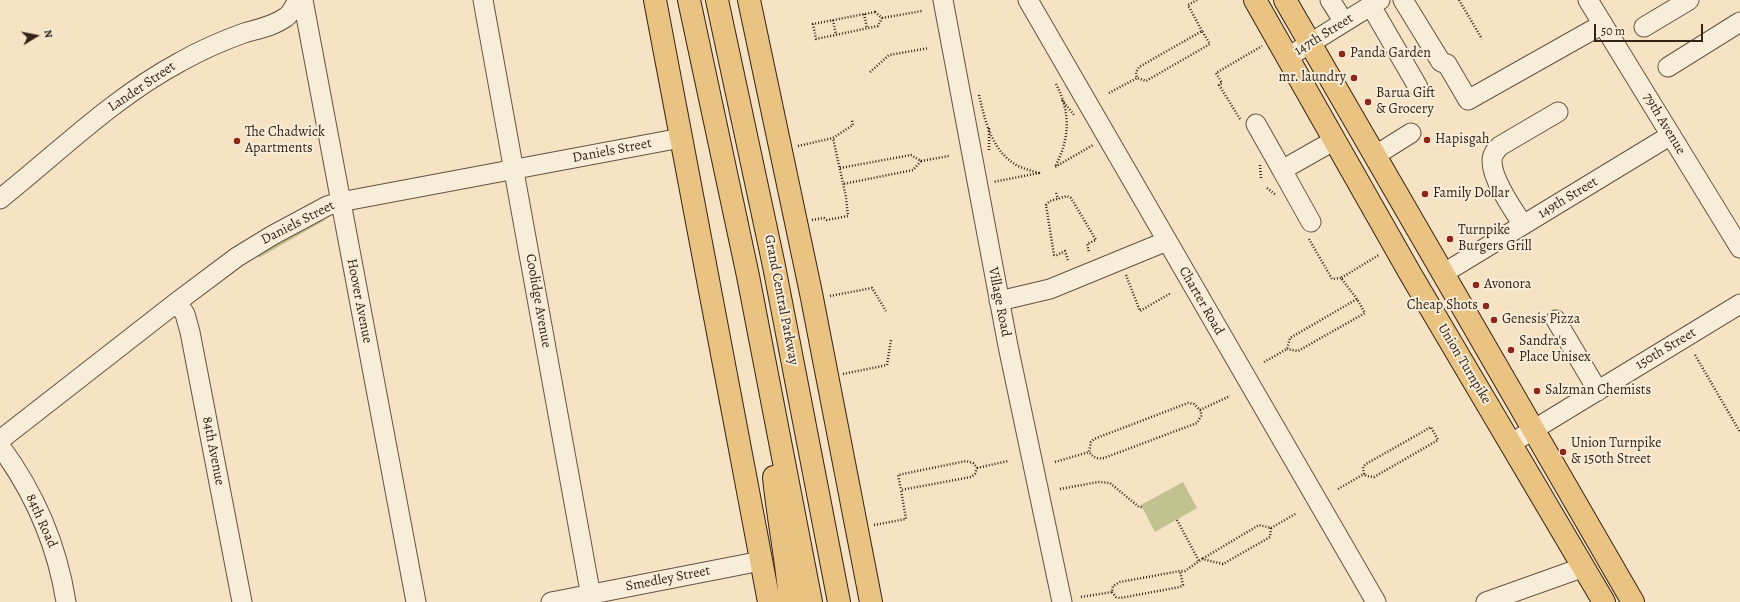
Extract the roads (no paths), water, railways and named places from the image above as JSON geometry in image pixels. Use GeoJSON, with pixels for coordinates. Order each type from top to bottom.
{"type":"FeatureCollection","features":[{"type":"Feature","properties":{"kind":"main road"},"geometry":{"type":"LineString","coordinates":[[655,0],[769,602]]}},
{"type":"Feature","properties":{"kind":"main road","name":"Grand Central Parkway"},"geometry":{"type":"LineString","coordinates":[[689,0],[734,206],[811,602]]}},
{"type":"Feature","properties":{"kind":"main road","name":"Grand Central Parkway"},"geometry":{"type":"LineString","coordinates":[[717,0],[774,266],[839,602]]}},
{"type":"Feature","properties":{"kind":"main road"},"geometry":{"type":"LineString","coordinates":[[749,0],[812,293],[871,602]]}},
{"type":"Feature","properties":{"kind":"main road","name":"Union Turnpike"},"geometry":{"type":"LineString","coordinates":[[1255,0],[1411,275],[1604,602]]}},
{"type":"Feature","properties":{"kind":"main road","name":"Union Turnpike"},"geometry":{"type":"LineString","coordinates":[[1291,2],[1310,43],[1633,602]]}},
{"type":"Feature","properties":{"kind":"main road"},"geometry":{"type":"LineString","coordinates":[[763,352],[777,510],[786,560],[790,602]]}},
{"type":"Feature","properties":{"kind":"street","name":"Lander Street"},"geometry":{"type":"LineString","coordinates":[[0,199],[98,116],[129,93],[175,65],[207,48],[278,22],[288,16],[298,0]]}},
{"type":"Feature","properties":{"kind":"street","name":"Hoover Avenue"},"geometry":{"type":"LineString","coordinates":[[303,0],[416,602]]}},
{"type":"Feature","properties":{"kind":"street","name":"Coolidge Avenue"},"geometry":{"type":"LineString","coordinates":[[482,0],[592,598]]}},
{"type":"Feature","properties":{"kind":"street","name":"Village Road"},"geometry":{"type":"LineString","coordinates":[[943,0],[1000,302],[1062,602]]}},
{"type":"Feature","properties":{"kind":"street","name":"Charter Road"},"geometry":{"type":"LineString","coordinates":[[1028,0],[1376,602]]}},
{"type":"Feature","properties":{"kind":"street"},"geometry":{"type":"LineString","coordinates":[[1330,0],[1344,22]]}},
{"type":"Feature","properties":{"kind":"street"},"geometry":{"type":"LineString","coordinates":[[1403,0],[1440,62],[1447,64],[1468,100],[1603,24]]}},
{"type":"Feature","properties":{"kind":"street","name":"79th Avenue"},"geometry":{"type":"LineString","coordinates":[[1588,0],[1740,248]]}},
{"type":"Feature","properties":{"kind":"street"},"geometry":{"type":"LineString","coordinates":[[1644,27],[1689,0]]}},
{"type":"Feature","properties":{"kind":"street"},"geometry":{"type":"LineString","coordinates":[[1375,3],[1418,87]]}},
{"type":"Feature","properties":{"kind":"street","name":"147th Street"},"geometry":{"type":"LineString","coordinates":[[1288,57],[1375,3]]}},
{"type":"Feature","properties":{"kind":"street"},"geometry":{"type":"LineString","coordinates":[[1668,67],[1740,22]]}},
{"type":"Feature","properties":{"kind":"street"},"geometry":{"type":"LineString","coordinates":[[1523,225],[1496,178],[1492,164],[1493,156],[1495,151],[1500,146],[1558,112]]}},
{"type":"Feature","properties":{"kind":"street"},"geometry":{"type":"LineString","coordinates":[[1256,124],[1311,222]]}},
{"type":"Feature","properties":{"kind":"street"},"geometry":{"type":"LineString","coordinates":[[1376,155],[1411,133]]}},
{"type":"Feature","properties":{"kind":"street","name":"149th Street"},"geometry":{"type":"LineString","coordinates":[[1444,273],[1671,135]]}},
{"type":"Feature","properties":{"kind":"street","name":"Daniels Street"},"geometry":{"type":"LineString","coordinates":[[0,440],[177,302],[255,245],[327,206],[340,202],[681,138]]}},
{"type":"Feature","properties":{"kind":"street"},"geometry":{"type":"LineString","coordinates":[[1282,170],[1335,140]]}},
{"type":"Feature","properties":{"kind":"street"},"geometry":{"type":"LineString","coordinates":[[1000,302],[1050,289],[1166,241]]}},
{"type":"Feature","properties":{"kind":"street","name":"84th Avenue"},"geometry":{"type":"LineString","coordinates":[[177,302],[187,317],[242,602]]}},
{"type":"Feature","properties":{"kind":"street","name":"150th Street"},"geometry":{"type":"LineString","coordinates":[[1510,444],[1740,304]]}},
{"type":"Feature","properties":{"kind":"street"},"geometry":{"type":"LineString","coordinates":[[1556,320],[1598,391]]}},
{"type":"Feature","properties":{"kind":"street","name":"84th Road"},"geometry":{"type":"LineString","coordinates":[[0,446],[34,502],[52,543],[59,564],[66,602]]}},
{"type":"Feature","properties":{"kind":"street","name":"Smedley Street"},"geometry":{"type":"LineString","coordinates":[[551,602],[592,598],[761,561]]}},
{"type":"Feature","properties":{"kind":"street"},"geometry":{"type":"LineString","coordinates":[[1486,602],[1584,568]]}},
{"type":"Feature","properties":{"kind":"place","name":"Panda Garden"},"geometry":{"type":"Point","coordinates":[1342,54]}},
{"type":"Feature","properties":{"kind":"place","name":"mr. laundry"},"geometry":{"type":"Point","coordinates":[1354,78]}},
{"type":"Feature","properties":{"kind":"place","name":"Barua Gift & Grocery"},"geometry":{"type":"Point","coordinates":[1368,102]}},
{"type":"Feature","properties":{"kind":"place","name":"Hapisgah"},"geometry":{"type":"Point","coordinates":[1427,140]}},
{"type":"Feature","properties":{"kind":"place","name":"The Chadwick Apartments"},"geometry":{"type":"Point","coordinates":[237,141]}},
{"type":"Feature","properties":{"kind":"place","name":"Family Dollar"},"geometry":{"type":"Point","coordinates":[1425,194]}},
{"type":"Feature","properties":{"kind":"place","name":"Turnpike Burgers Grill"},"geometry":{"type":"Point","coordinates":[1450,239]}},
{"type":"Feature","properties":{"kind":"place","name":"Avonora"},"geometry":{"type":"Point","coordinates":[1476,285]}},
{"type":"Feature","properties":{"kind":"place","name":"Cheap Shots"},"geometry":{"type":"Point","coordinates":[1486,306]}},
{"type":"Feature","properties":{"kind":"place","name":"Genesis Pizza"},"geometry":{"type":"Point","coordinates":[1494,320]}},
{"type":"Feature","properties":{"kind":"place","name":"Sandra's Place Unisex"},"geometry":{"type":"Point","coordinates":[1511,350]}},
{"type":"Feature","properties":{"kind":"place","name":"Salzman Chemists"},"geometry":{"type":"Point","coordinates":[1537,391]}},
{"type":"Feature","properties":{"kind":"place","name":"Union Turnpike & 150th Street"},"geometry":{"type":"Point","coordinates":[1563,452]}}]}
